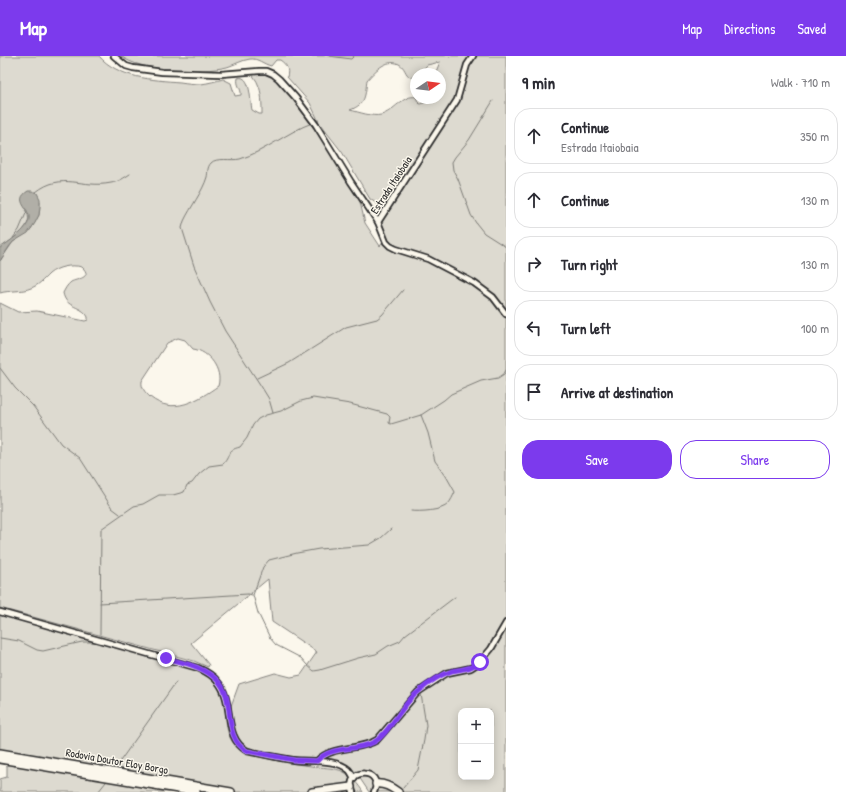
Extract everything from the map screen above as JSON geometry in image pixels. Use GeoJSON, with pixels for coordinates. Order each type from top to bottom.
{"type":"FeatureCollection","features":[{"type":"Feature","properties":{"kind":"highway","name":"Rodovia Doutor Eloy Borgo"},"geometry":{"type":"LineString","coordinates":[[0,753],[231,792]]}},
{"type":"Feature","properties":{"kind":"highway","name":"Rodovia Doutor Eloy Borgo"},"geometry":{"type":"LineString","coordinates":[[0,759],[196,792]]}},
{"type":"Feature","properties":{"kind":"highway"},"geometry":{"type":"LineString","coordinates":[[376,784],[381,783],[398,792]]}},
{"type":"Feature","properties":{"kind":"highway"},"geometry":{"type":"LineString","coordinates":[[312,792],[352,790]]}},
{"type":"Feature","properties":{"kind":"street"},"geometry":{"type":"LineString","coordinates":[[114,56],[126,66],[162,72],[221,74],[266,71],[273,74],[296,98],[316,125],[351,182],[378,222]]}},
{"type":"Feature","properties":{"kind":"street","name":"Estrada Itaiobaia"},"geometry":{"type":"LineString","coordinates":[[473,56],[467,64],[464,72],[457,100],[378,222],[386,242],[390,246],[428,259],[474,283],[493,297],[506,314]]}},
{"type":"Feature","properties":{"kind":"street"},"geometry":{"type":"LineString","coordinates":[[0,612],[198,668],[218,680],[224,690],[232,730],[235,739],[242,749],[285,759],[317,761],[341,766],[348,770],[354,778]]}},
{"type":"Feature","properties":{"kind":"street"},"geometry":{"type":"LineString","coordinates":[[317,761],[322,755],[367,744],[377,740],[418,692],[447,673],[471,668],[480,662],[491,649],[506,623]]}},
{"type":"Feature","properties":{"kind":"street"},"geometry":{"type":"LineString","coordinates":[[352,790],[352,782],[354,778],[360,774],[366,774],[372,777],[376,784],[374,792]]}},
{"type":"Feature","properties":{"kind":"shaded area"},"geometry":{"type":"Polygon","coordinates":[[[0,56],[99,56],[116,69],[148,79],[201,84],[223,79],[231,83],[235,96],[241,95],[238,85],[238,78],[242,78],[248,84],[252,110],[259,114],[262,114],[261,95],[252,73],[255,71],[271,74],[294,99],[329,151],[360,202],[365,223],[380,246],[385,240],[376,225],[379,205],[370,199],[342,152],[320,124],[310,103],[287,77],[287,67],[280,60],[276,60],[271,66],[256,59],[250,59],[216,69],[172,70],[142,65],[121,56],[506,56],[506,792],[369,792],[359,777],[348,767],[280,756],[252,749],[241,743],[233,727],[231,706],[239,684],[275,673],[291,677],[301,675],[317,652],[272,622],[268,579],[191,643],[209,665],[208,667],[194,661],[0,608],[0,303],[18,312],[37,311],[85,321],[88,320],[88,317],[82,310],[67,302],[63,293],[71,282],[85,276],[85,271],[82,267],[69,266],[60,268],[49,274],[39,284],[31,288],[0,293],[0,261],[13,242],[31,229],[39,215],[40,202],[25,210],[28,216],[26,227],[0,248],[0,56]],[[440,62],[427,65],[424,68],[410,68],[410,77],[399,64],[385,64],[367,80],[365,95],[362,102],[350,110],[370,115],[381,115],[410,97],[410,104],[446,104],[446,68],[438,68],[440,62]],[[178,338],[167,343],[142,381],[145,392],[150,397],[159,403],[176,406],[194,401],[218,386],[219,380],[217,368],[209,357],[204,353],[193,349],[185,340],[178,338]]]}},
{"type":"Feature","properties":{"kind":"shaded area"},"geometry":{"type":"Polygon","coordinates":[[[28,191],[37,193],[40,199],[39,215],[28,233],[13,242],[0,261],[0,248],[17,235],[28,223],[29,215],[23,205],[22,198],[28,191]]]}},
{"type":"Feature","properties":{"kind":"shaded area"},"geometry":{"type":"Polygon","coordinates":[[[0,614],[204,672],[214,680],[221,689],[224,699],[229,735],[239,749],[251,755],[273,760],[340,770],[352,778],[363,792],[0,792],[0,779],[7,777],[7,765],[0,756],[0,614]]]}},
{"type":"Feature","properties":{"kind":"waterway"},"geometry":{"type":"LineString","coordinates":[[329,56],[351,59],[354,56]]}},
{"type":"Feature","properties":{"kind":"waterway"},"geometry":{"type":"LineString","coordinates":[[493,101],[469,140],[452,162],[453,170],[458,179],[471,215],[476,223],[484,233],[506,247]]}},
{"type":"Feature","properties":{"kind":"waterway"},"geometry":{"type":"LineString","coordinates":[[273,413],[269,399],[225,331],[210,302],[194,266],[182,228],[184,221],[200,194],[207,177],[208,168],[213,161],[237,160],[250,156],[294,131],[312,123]]}},
{"type":"Feature","properties":{"kind":"waterway"},"geometry":{"type":"LineString","coordinates":[[36,192],[55,183],[111,183],[116,182],[130,174]]}},
{"type":"Feature","properties":{"kind":"waterway"},"geometry":{"type":"LineString","coordinates":[[13,238],[19,230],[27,211]]}},
{"type":"Feature","properties":{"kind":"waterway"},"geometry":{"type":"LineString","coordinates":[[257,378],[289,363],[346,327],[377,319],[403,290]]}},
{"type":"Feature","properties":{"kind":"waterway"},"geometry":{"type":"LineString","coordinates":[[0,368],[15,388],[33,406],[61,444],[80,458],[112,508],[120,514]]}},
{"type":"Feature","properties":{"kind":"waterway"},"geometry":{"type":"LineString","coordinates":[[100,634],[101,529],[134,506],[143,504],[159,495],[173,495],[184,492],[187,485],[192,483],[199,474],[209,466],[223,464],[230,452],[235,448],[240,447],[258,419],[281,411],[301,401],[313,398],[350,404],[387,414],[390,417],[389,423],[391,424],[421,415],[451,394],[481,381],[498,378],[504,374],[506,370]]}},
{"type":"Feature","properties":{"kind":"waterway"},"geometry":{"type":"LineString","coordinates":[[411,511],[436,510],[441,508],[449,503],[455,492],[435,461],[428,433],[421,415]]}},
{"type":"Feature","properties":{"kind":"waterway"},"geometry":{"type":"LineString","coordinates":[[391,529],[381,538],[369,545],[319,549],[269,560],[263,567],[253,595],[258,613],[270,638],[276,645],[301,658],[314,671],[320,670],[376,654],[388,646],[400,641],[405,635],[455,597]]}},
{"type":"Feature","properties":{"kind":"waterway"},"geometry":{"type":"LineString","coordinates":[[100,603],[248,594],[252,595]]}},
{"type":"Feature","properties":{"kind":"waterway"},"geometry":{"type":"LineString","coordinates":[[0,638],[19,641],[37,650],[43,651],[82,642],[98,642]]}},
{"type":"Feature","properties":{"kind":"waterway"},"geometry":{"type":"LineString","coordinates":[[118,764],[176,682]]}},
{"type":"Feature","properties":{"kind":"waterway"},"geometry":{"type":"LineString","coordinates":[[403,788],[418,770],[424,740],[426,725],[421,694]]}},
{"type":"Feature","properties":{"kind":"waterway"},"geometry":{"type":"LineString","coordinates":[[98,792],[106,782]]}},
{"type":"Feature","properties":{"kind":"route"},"geometry":{"type":"LineString","coordinates":[[166,658],[204,670],[218,680],[226,695],[235,739],[242,749],[285,759],[302,761],[317,761],[322,755],[331,752],[372,743],[381,736],[418,692],[447,673],[471,668],[480,662]]}}]}
